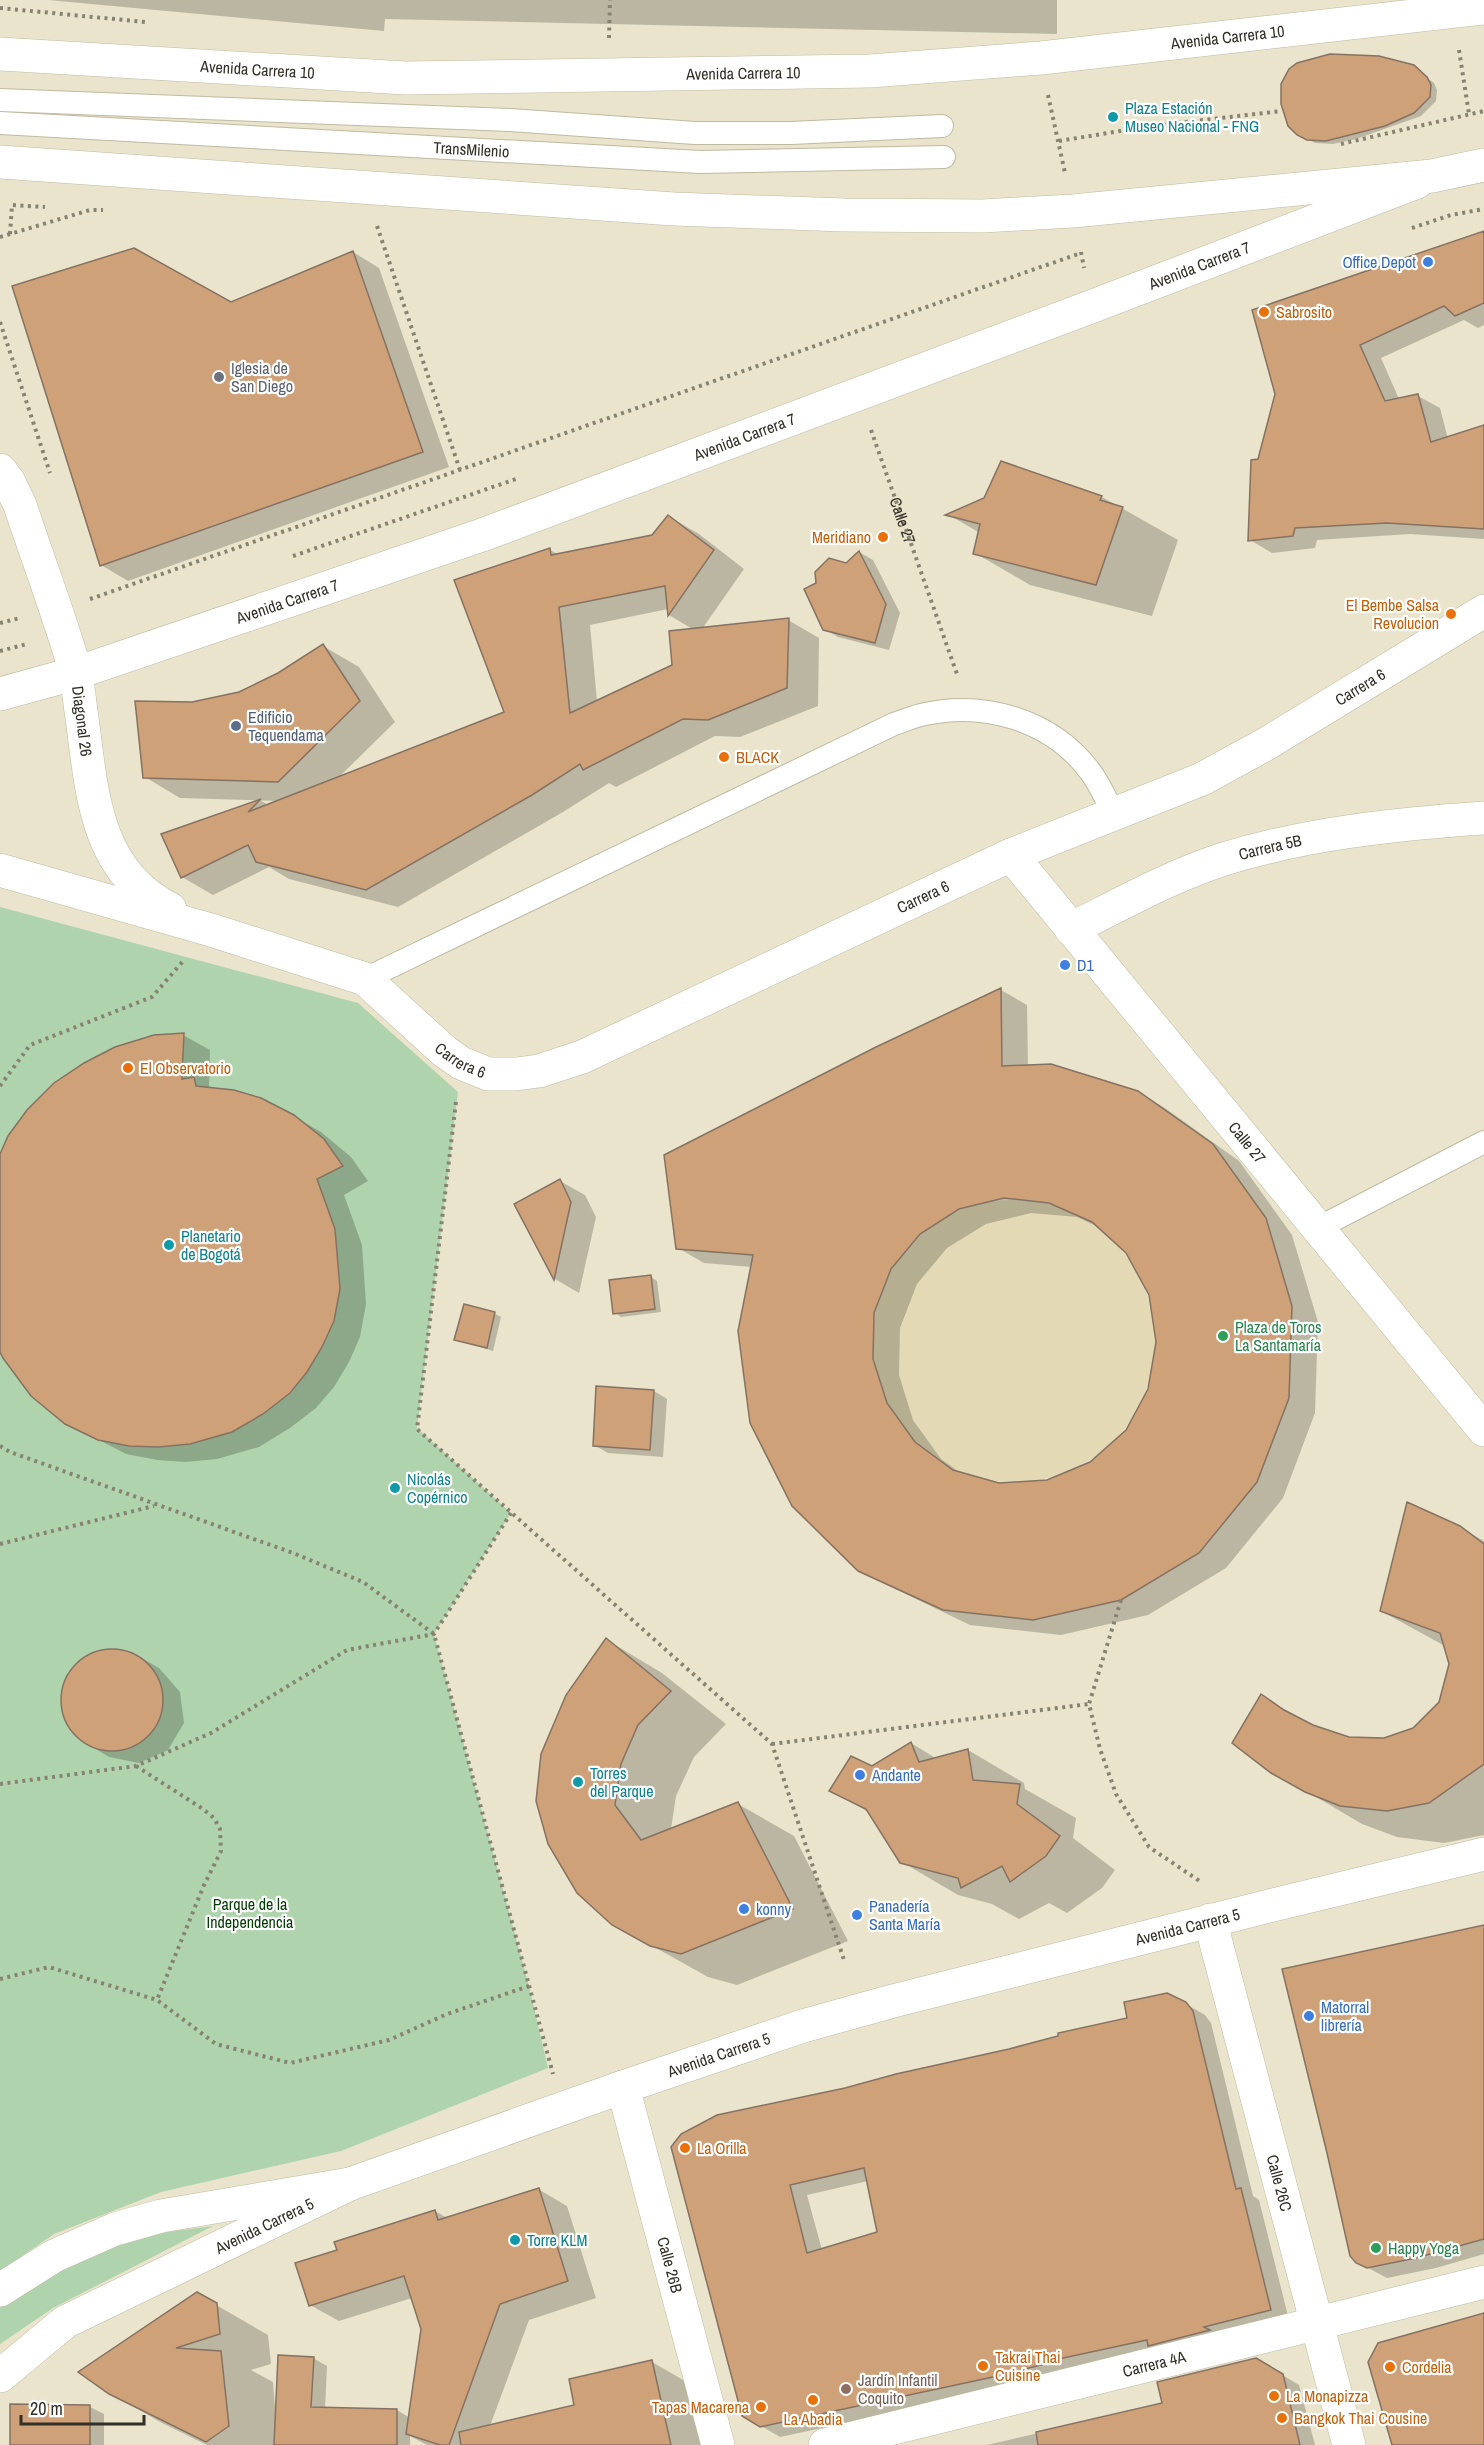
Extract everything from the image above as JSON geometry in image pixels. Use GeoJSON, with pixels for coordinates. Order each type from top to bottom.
{"type":"FeatureCollection","features":[{"type":"Feature","properties":{"kind":"street","name":"Avenida Carrera 10"},"geometry":{"type":"LineString","coordinates":[[0,54],[405,78],[870,71],[1041,58],[1484,8]]}},
{"type":"Feature","properties":{"kind":"street"},"geometry":{"type":"LineString","coordinates":[[0,162],[674,209],[844,215],[982,216],[1073,211],[1432,176]]}},
{"type":"Feature","properties":{"kind":"street","name":"Avenida Carrera 7"},"geometry":{"type":"LineString","coordinates":[[0,694],[76,672],[482,535],[1432,176],[1484,165]]}},
{"type":"Feature","properties":{"kind":"street","name":"Diagonal 26"},"geometry":{"type":"LineString","coordinates":[[0,470],[9,482],[20,505],[76,672],[95,807],[111,852],[121,869],[137,888],[157,903],[211,930]]}},
{"type":"Feature","properties":{"kind":"street","name":"Carrera 6"},"geometry":{"type":"LineString","coordinates":[[365,979],[426,1037],[461,1063],[488,1074],[539,1071],[582,1057],[1011,855],[1202,778],[1266,744],[1484,611]]}},
{"type":"Feature","properties":{"kind":"street","name":"Carrera 5B"},"geometry":{"type":"LineString","coordinates":[[1071,929],[1180,877],[1225,859],[1345,832],[1411,823],[1484,818]]}},
{"type":"Feature","properties":{"kind":"street","name":"Calle 27"},"geometry":{"type":"LineString","coordinates":[[1011,855],[1484,1430]]}},
{"type":"Feature","properties":{"kind":"street","name":"Diagonal 26"},"geometry":{"type":"LineString","coordinates":[[0,870],[211,930],[365,979]]}},
{"type":"Feature","properties":{"kind":"street","name":"Avenida Carrera 5"},"geometry":{"type":"LineString","coordinates":[[0,2376],[65,2322],[350,2184],[623,2087],[803,2026],[904,1998],[1210,1920],[1484,1854]]}},
{"type":"Feature","properties":{"kind":"street","name":"Calle 26C"},"geometry":{"type":"LineString","coordinates":[[1210,1920],[1349,2445]]}},
{"type":"Feature","properties":{"kind":"street","name":"Calle 26B"},"geometry":{"type":"LineString","coordinates":[[623,2087],[718,2445]]}},
{"type":"Feature","properties":{"kind":"street"},"geometry":{"type":"LineString","coordinates":[[0,2289],[54,2256],[115,2229],[161,2216],[350,2184]]}},
{"type":"Feature","properties":{"kind":"street","name":"Carrera 4A"},"geometry":{"type":"LineString","coordinates":[[825,2445],[1484,2282]]}},
{"type":"Feature","properties":{"kind":"lane","name":"TransMilenio"},"geometry":{"type":"LineString","coordinates":[[0,100],[510,120],[695,133],[791,133],[942,126]]}},
{"type":"Feature","properties":{"kind":"lane","name":"TransMilenio"},"geometry":{"type":"LineString","coordinates":[[0,123],[700,162],[944,157]]}},
{"type":"Feature","properties":{"kind":"lane"},"geometry":{"type":"LineString","coordinates":[[365,979],[894,724],[925,714],[982,710],[1040,727],[1063,742],[1091,772],[1114,814]]}},
{"type":"Feature","properties":{"kind":"lane"},"geometry":{"type":"LineString","coordinates":[[1318,1228],[1484,1142]]}},
{"type":"Feature","properties":{"kind":"path"},"geometry":{"type":"LineString","coordinates":[[609,47],[610,0]]}},
{"type":"Feature","properties":{"kind":"path"},"geometry":{"type":"LineString","coordinates":[[0,8],[156,22]]}},
{"type":"Feature","properties":{"kind":"path"},"geometry":{"type":"LineString","coordinates":[[1459,49],[1469,114],[1484,111]]}},
{"type":"Feature","properties":{"kind":"path"},"geometry":{"type":"LineString","coordinates":[[1046,84],[1067,178]]}},
{"type":"Feature","properties":{"kind":"path"},"geometry":{"type":"LineString","coordinates":[[1059,141],[1151,126],[1282,111]]}},
{"type":"Feature","properties":{"kind":"path"},"geometry":{"type":"LineString","coordinates":[[10,234],[12,206],[45,207]]}},
{"type":"Feature","properties":{"kind":"path"},"geometry":{"type":"LineString","coordinates":[[1450,215],[1484,209]]}},
{"type":"Feature","properties":{"kind":"path"},"geometry":{"type":"LineString","coordinates":[[376,222],[460,470]]}},
{"type":"Feature","properties":{"kind":"path"},"geometry":{"type":"LineString","coordinates":[[1079,244],[1086,275]]}},
{"type":"Feature","properties":{"kind":"path"},"geometry":{"type":"LineString","coordinates":[[91,599],[1081,253]]}},
{"type":"Feature","properties":{"kind":"path","name":"Calle 27"},"geometry":{"type":"LineString","coordinates":[[858,394],[948,648]]}},
{"type":"Feature","properties":{"kind":"path"},"geometry":{"type":"LineString","coordinates":[[0,1086],[30,1045],[152,997],[211,930]]}},
{"type":"Feature","properties":{"kind":"path"},"geometry":{"type":"LineString","coordinates":[[461,1063],[417,1429],[772,1744],[844,1960]]}},
{"type":"Feature","properties":{"kind":"path"},"geometry":{"type":"LineString","coordinates":[[0,1446],[10,1452],[155,1505],[293,1553],[363,1582],[434,1634],[554,2078]]}},
{"type":"Feature","properties":{"kind":"path"},"geometry":{"type":"LineString","coordinates":[[0,1544],[155,1505]]}},
{"type":"Feature","properties":{"kind":"path"},"geometry":{"type":"LineString","coordinates":[[0,1785],[136,1766],[211,1733],[347,1650],[434,1634],[511,1513]]}},
{"type":"Feature","properties":{"kind":"path"},"geometry":{"type":"LineString","coordinates":[[1121,1600],[1089,1704],[1100,1749],[1116,1794],[1149,1847],[1201,1882]]}},
{"type":"Feature","properties":{"kind":"path"},"geometry":{"type":"LineString","coordinates":[[772,1744],[1089,1704]]}},
{"type":"Feature","properties":{"kind":"path"},"geometry":{"type":"LineString","coordinates":[[136,1766],[203,1809],[214,1818],[220,1828],[221,1851],[204,1885],[157,2000]]}},
{"type":"Feature","properties":{"kind":"path"},"geometry":{"type":"LineString","coordinates":[[0,1979],[49,1967],[157,2000],[216,2044],[290,2063],[389,2040],[447,2014],[529,1986]]}},
{"type":"Feature","properties":{"kind":"green space","name":"Parque de la Independencia"},"geometry":{"type":"Polygon","coordinates":[[[0,907],[358,1003],[458,1092],[417,1428],[511,1513],[434,1634],[529,1986],[548,2068],[341,2151],[161,2192],[54,2234],[0,2271],[0,907]]]}},
{"type":"Feature","properties":{"kind":"green space"},"geometry":{"type":"Polygon","coordinates":[[[213,2226],[53,2308],[0,2344],[0,2300],[102,2248],[160,2233],[213,2226]]]}},
{"type":"Feature","properties":{"kind":"sand"},"geometry":{"type":"Polygon","coordinates":[[[1014,1200],[1042,1203],[1068,1211],[1092,1224],[1114,1241],[1131,1263],[1144,1287],[1152,1313],[1155,1341],[1152,1369],[1144,1395],[1131,1419],[1114,1441],[1092,1458],[1068,1471],[1042,1479],[1014,1482],[986,1479],[960,1471],[936,1458],[914,1441],[897,1419],[884,1395],[876,1369],[873,1341],[876,1313],[884,1287],[897,1263],[914,1241],[936,1224],[960,1211],[986,1203],[1014,1200]]]}},
{"type":"Feature","properties":{"kind":"building"},"geometry":{"type":"Polygon","coordinates":[[[1330,54],[1379,56],[1414,65],[1427,77],[1431,85],[1430,97],[1414,113],[1385,126],[1326,141],[1307,140],[1297,135],[1288,126],[1281,104],[1281,84],[1289,69],[1297,63],[1330,54]]]}},
{"type":"Feature","properties":{"kind":"building"},"geometry":{"type":"Polygon","coordinates":[[[1484,231],[1484,303],[1455,316],[1444,306],[1360,345],[1385,401],[1418,394],[1431,442],[1484,425],[1484,529],[1387,523],[1295,528],[1293,536],[1248,541],[1251,460],[1258,459],[1275,394],[1252,310],[1484,231]]]}},
{"type":"Feature","properties":{"kind":"building","name":"Iglesia de San Diego"},"geometry":{"type":"Polygon","coordinates":[[[134,248],[231,302],[353,251],[423,452],[100,566],[12,286],[134,248]]]}},
{"type":"Feature","properties":{"kind":"building"},"geometry":{"type":"Polygon","coordinates":[[[1001,461],[1102,496],[1100,500],[1123,507],[1096,585],[973,554],[980,524],[945,515],[984,498],[1001,461]]]}},
{"type":"Feature","properties":{"kind":"building"},"geometry":{"type":"Polygon","coordinates":[[[668,515],[714,550],[668,616],[665,586],[559,607],[570,713],[672,665],[669,631],[789,618],[787,688],[708,720],[683,719],[583,770],[580,764],[532,795],[366,890],[256,862],[248,845],[181,878],[161,834],[261,799],[248,812],[504,712],[454,580],[550,548],[551,555],[652,535],[668,515]]]}},
{"type":"Feature","properties":{"kind":"building"},"geometry":{"type":"Polygon","coordinates":[[[859,551],[886,604],[875,643],[823,630],[804,589],[816,583],[815,572],[829,558],[846,563],[859,551]]]}},
{"type":"Feature","properties":{"kind":"building","name":"Edificio Tequendama"},"geometry":{"type":"Polygon","coordinates":[[[323,644],[360,701],[278,782],[143,778],[135,701],[192,702],[239,692],[278,673],[323,644]]]}},
{"type":"Feature","properties":{"kind":"building","name":"Plaza de Toros La Santamaría"},"geometry":{"type":"Polygon","coordinates":[[[1001,988],[1002,1066],[1051,1064],[1138,1091],[1213,1144],[1266,1218],[1292,1306],[1289,1398],[1257,1482],[1199,1553],[1121,1600],[1033,1620],[943,1610],[858,1571],[792,1506],[750,1423],[738,1331],[753,1255],[676,1249],[664,1155],[876,1047],[1001,988]],[[1004,1198],[959,1209],[920,1234],[891,1269],[874,1313],[873,1359],[887,1403],[915,1442],[953,1470],[999,1483],[1047,1480],[1090,1462],[1126,1430],[1148,1389],[1156,1342],[1149,1295],[1126,1253],[1092,1222],[1049,1203],[1004,1198]]]}},
{"type":"Feature","properties":{"kind":"building","name":"Planetario de Bogotá"},"geometry":{"type":"Polygon","coordinates":[[[184,1033],[182,1079],[194,1077],[196,1086],[234,1090],[261,1098],[294,1115],[324,1139],[343,1166],[317,1179],[335,1229],[340,1289],[334,1321],[307,1372],[290,1393],[263,1414],[232,1432],[190,1444],[158,1447],[129,1446],[98,1440],[65,1424],[31,1396],[0,1352],[0,1154],[8,1136],[27,1110],[54,1083],[84,1063],[115,1047],[154,1035],[184,1033]]]}},
{"type":"Feature","properties":{"kind":"building"},"geometry":{"type":"Polygon","coordinates":[[[560,1179],[571,1202],[554,1280],[514,1204],[560,1179]]]}},
{"type":"Feature","properties":{"kind":"building"},"geometry":{"type":"Polygon","coordinates":[[[651,1275],[655,1309],[613,1314],[609,1280],[651,1275]]]}},
{"type":"Feature","properties":{"kind":"building"},"geometry":{"type":"Polygon","coordinates":[[[464,1304],[495,1312],[487,1348],[454,1340],[464,1304]]]}},
{"type":"Feature","properties":{"kind":"building"},"geometry":{"type":"Polygon","coordinates":[[[596,1386],[654,1390],[650,1450],[593,1446],[596,1386]]]}},
{"type":"Feature","properties":{"kind":"building"},"geometry":{"type":"Polygon","coordinates":[[[1407,1502],[1460,1526],[1484,1544],[1484,1764],[1429,1803],[1387,1811],[1340,1806],[1305,1792],[1271,1773],[1232,1743],[1261,1694],[1284,1710],[1313,1725],[1349,1737],[1384,1738],[1413,1728],[1439,1702],[1449,1664],[1440,1633],[1380,1611],[1407,1502]]]}},
{"type":"Feature","properties":{"kind":"building","name":"Torres del Parque"},"geometry":{"type":"Polygon","coordinates":[[[606,1638],[671,1691],[638,1725],[621,1764],[615,1805],[641,1840],[738,1802],[793,1909],[681,1954],[650,1946],[612,1925],[577,1893],[548,1844],[536,1801],[541,1754],[566,1695],[606,1638]]]}},
{"type":"Feature","properties":{"kind":"building"},"geometry":{"type":"Polygon","coordinates":[[[112,1649],[131,1653],[148,1664],[159,1681],[163,1700],[159,1719],[148,1736],[131,1747],[112,1751],[93,1747],[76,1736],[65,1719],[61,1700],[65,1681],[76,1664],[93,1653],[112,1649]]]}},
{"type":"Feature","properties":{"kind":"building"},"geometry":{"type":"Polygon","coordinates":[[[911,1742],[919,1762],[968,1749],[973,1780],[1020,1784],[1017,1804],[1060,1836],[1046,1856],[1010,1882],[1002,1866],[961,1888],[958,1878],[900,1863],[866,1809],[829,1791],[851,1756],[872,1766],[911,1742]]]}},
{"type":"Feature","properties":{"kind":"building"},"geometry":{"type":"Polygon","coordinates":[[[1484,1925],[1484,2239],[1416,2258],[1367,2268],[1356,2263],[1350,2256],[1282,1969],[1484,1925]]]}},
{"type":"Feature","properties":{"kind":"building"},"geometry":{"type":"Polygon","coordinates":[[[1167,1993],[1186,2002],[1193,2011],[1236,2189],[1241,2188],[1271,2310],[1204,2327],[1210,2330],[1148,2346],[1147,2340],[1049,2361],[1049,2363],[993,2377],[760,2427],[742,2416],[671,2147],[681,2134],[717,2115],[845,2088],[896,2074],[1009,2049],[1058,2036],[1058,2033],[1127,2018],[1124,2002],[1167,1993]],[[864,2168],[790,2185],[807,2253],[877,2232],[864,2168]]]}},
{"type":"Feature","properties":{"kind":"building"},"geometry":{"type":"Polygon","coordinates":[[[539,2188],[568,2281],[500,2304],[449,2445],[440,2445],[406,2434],[421,2329],[404,2276],[309,2306],[295,2263],[337,2250],[334,2242],[435,2210],[438,2220],[539,2188]]]}},
{"type":"Feature","properties":{"kind":"building"},"geometry":{"type":"Polygon","coordinates":[[[197,2292],[217,2303],[220,2334],[176,2348],[221,2351],[229,2426],[206,2442],[109,2394],[78,2372],[197,2292]]]}},
{"type":"Feature","properties":{"kind":"building"},"geometry":{"type":"Polygon","coordinates":[[[1484,2313],[1484,2445],[1392,2445],[1368,2362],[1378,2343],[1484,2313]]]}},
{"type":"Feature","properties":{"kind":"building"},"geometry":{"type":"Polygon","coordinates":[[[278,2355],[314,2357],[311,2407],[397,2409],[397,2445],[274,2445],[278,2355]]]}},
{"type":"Feature","properties":{"kind":"building"},"geometry":{"type":"Polygon","coordinates":[[[1256,2358],[1283,2374],[1300,2445],[1038,2445],[1036,2432],[1162,2403],[1157,2382],[1256,2358]]]}},
{"type":"Feature","properties":{"kind":"building"},"geometry":{"type":"Polygon","coordinates":[[[652,2360],[671,2445],[461,2445],[459,2432],[574,2405],[569,2379],[652,2360]]]}},
{"type":"Feature","properties":{"kind":"building"},"geometry":{"type":"Polygon","coordinates":[[[10,2404],[90,2405],[90,2445],[10,2445],[10,2404]]]}},
{"type":"Feature","properties":{"kind":"place","name":"Plaza Estación Museo Nacional - FNG"},"geometry":{"type":"Point","coordinates":[1113,117]}},
{"type":"Feature","properties":{"kind":"place","name":"Office Depot"},"geometry":{"type":"Point","coordinates":[1428,262]}},
{"type":"Feature","properties":{"kind":"place","name":"Sabrosito"},"geometry":{"type":"Point","coordinates":[1264,312]}},
{"type":"Feature","properties":{"kind":"place","name":"Iglesia de San Diego"},"geometry":{"type":"Point","coordinates":[219,377]}},
{"type":"Feature","properties":{"kind":"place","name":"Meridiano"},"geometry":{"type":"Point","coordinates":[883,537]}},
{"type":"Feature","properties":{"kind":"place","name":"El Bembe Salsa Revolucion"},"geometry":{"type":"Point","coordinates":[1451,614]}},
{"type":"Feature","properties":{"kind":"place","name":"Edificio Tequendama"},"geometry":{"type":"Point","coordinates":[236,726]}},
{"type":"Feature","properties":{"kind":"place","name":"BLACK"},"geometry":{"type":"Point","coordinates":[724,757]}},
{"type":"Feature","properties":{"kind":"place","name":"D1"},"geometry":{"type":"Point","coordinates":[1065,965]}},
{"type":"Feature","properties":{"kind":"place","name":"El Observatorio"},"geometry":{"type":"Point","coordinates":[128,1068]}},
{"type":"Feature","properties":{"kind":"place","name":"Planetario de Bogotá"},"geometry":{"type":"Point","coordinates":[169,1245]}},
{"type":"Feature","properties":{"kind":"place","name":"Plaza de Toros La Santamaría"},"geometry":{"type":"Point","coordinates":[1223,1336]}},
{"type":"Feature","properties":{"kind":"place","name":"Nicolás Copérnico"},"geometry":{"type":"Point","coordinates":[395,1488]}},
{"type":"Feature","properties":{"kind":"place","name":"Andante"},"geometry":{"type":"Point","coordinates":[860,1775]}},
{"type":"Feature","properties":{"kind":"place","name":"Torres del Parque"},"geometry":{"type":"Point","coordinates":[578,1782]}},
{"type":"Feature","properties":{"kind":"place","name":"konny"},"geometry":{"type":"Point","coordinates":[744,1909]}},
{"type":"Feature","properties":{"kind":"place","name":"Panadería Santa María"},"geometry":{"type":"Point","coordinates":[857,1915]}},
{"type":"Feature","properties":{"kind":"place","name":"Matorral librería"},"geometry":{"type":"Point","coordinates":[1309,2016]}},
{"type":"Feature","properties":{"kind":"place","name":"La Orilla"},"geometry":{"type":"Point","coordinates":[685,2148]}},
{"type":"Feature","properties":{"kind":"place","name":"Torre KLM"},"geometry":{"type":"Point","coordinates":[515,2240]}},
{"type":"Feature","properties":{"kind":"place","name":"Happy Yoga"},"geometry":{"type":"Point","coordinates":[1376,2248]}},
{"type":"Feature","properties":{"kind":"place","name":"Takrai Thai Cuisine"},"geometry":{"type":"Point","coordinates":[983,2366]}},
{"type":"Feature","properties":{"kind":"place","name":"Cordelia"},"geometry":{"type":"Point","coordinates":[1390,2367]}},
{"type":"Feature","properties":{"kind":"place","name":"Jardín Infantil Coquito"},"geometry":{"type":"Point","coordinates":[846,2389]}},
{"type":"Feature","properties":{"kind":"place","name":"La Monapizza"},"geometry":{"type":"Point","coordinates":[1274,2396]}},
{"type":"Feature","properties":{"kind":"place","name":"La Abadia"},"geometry":{"type":"Point","coordinates":[813,2400]}},
{"type":"Feature","properties":{"kind":"place","name":"Tapas Macarena"},"geometry":{"type":"Point","coordinates":[761,2407]}},
{"type":"Feature","properties":{"kind":"place","name":"Bangkok Thai Cousine"},"geometry":{"type":"Point","coordinates":[1282,2418]}}]}
